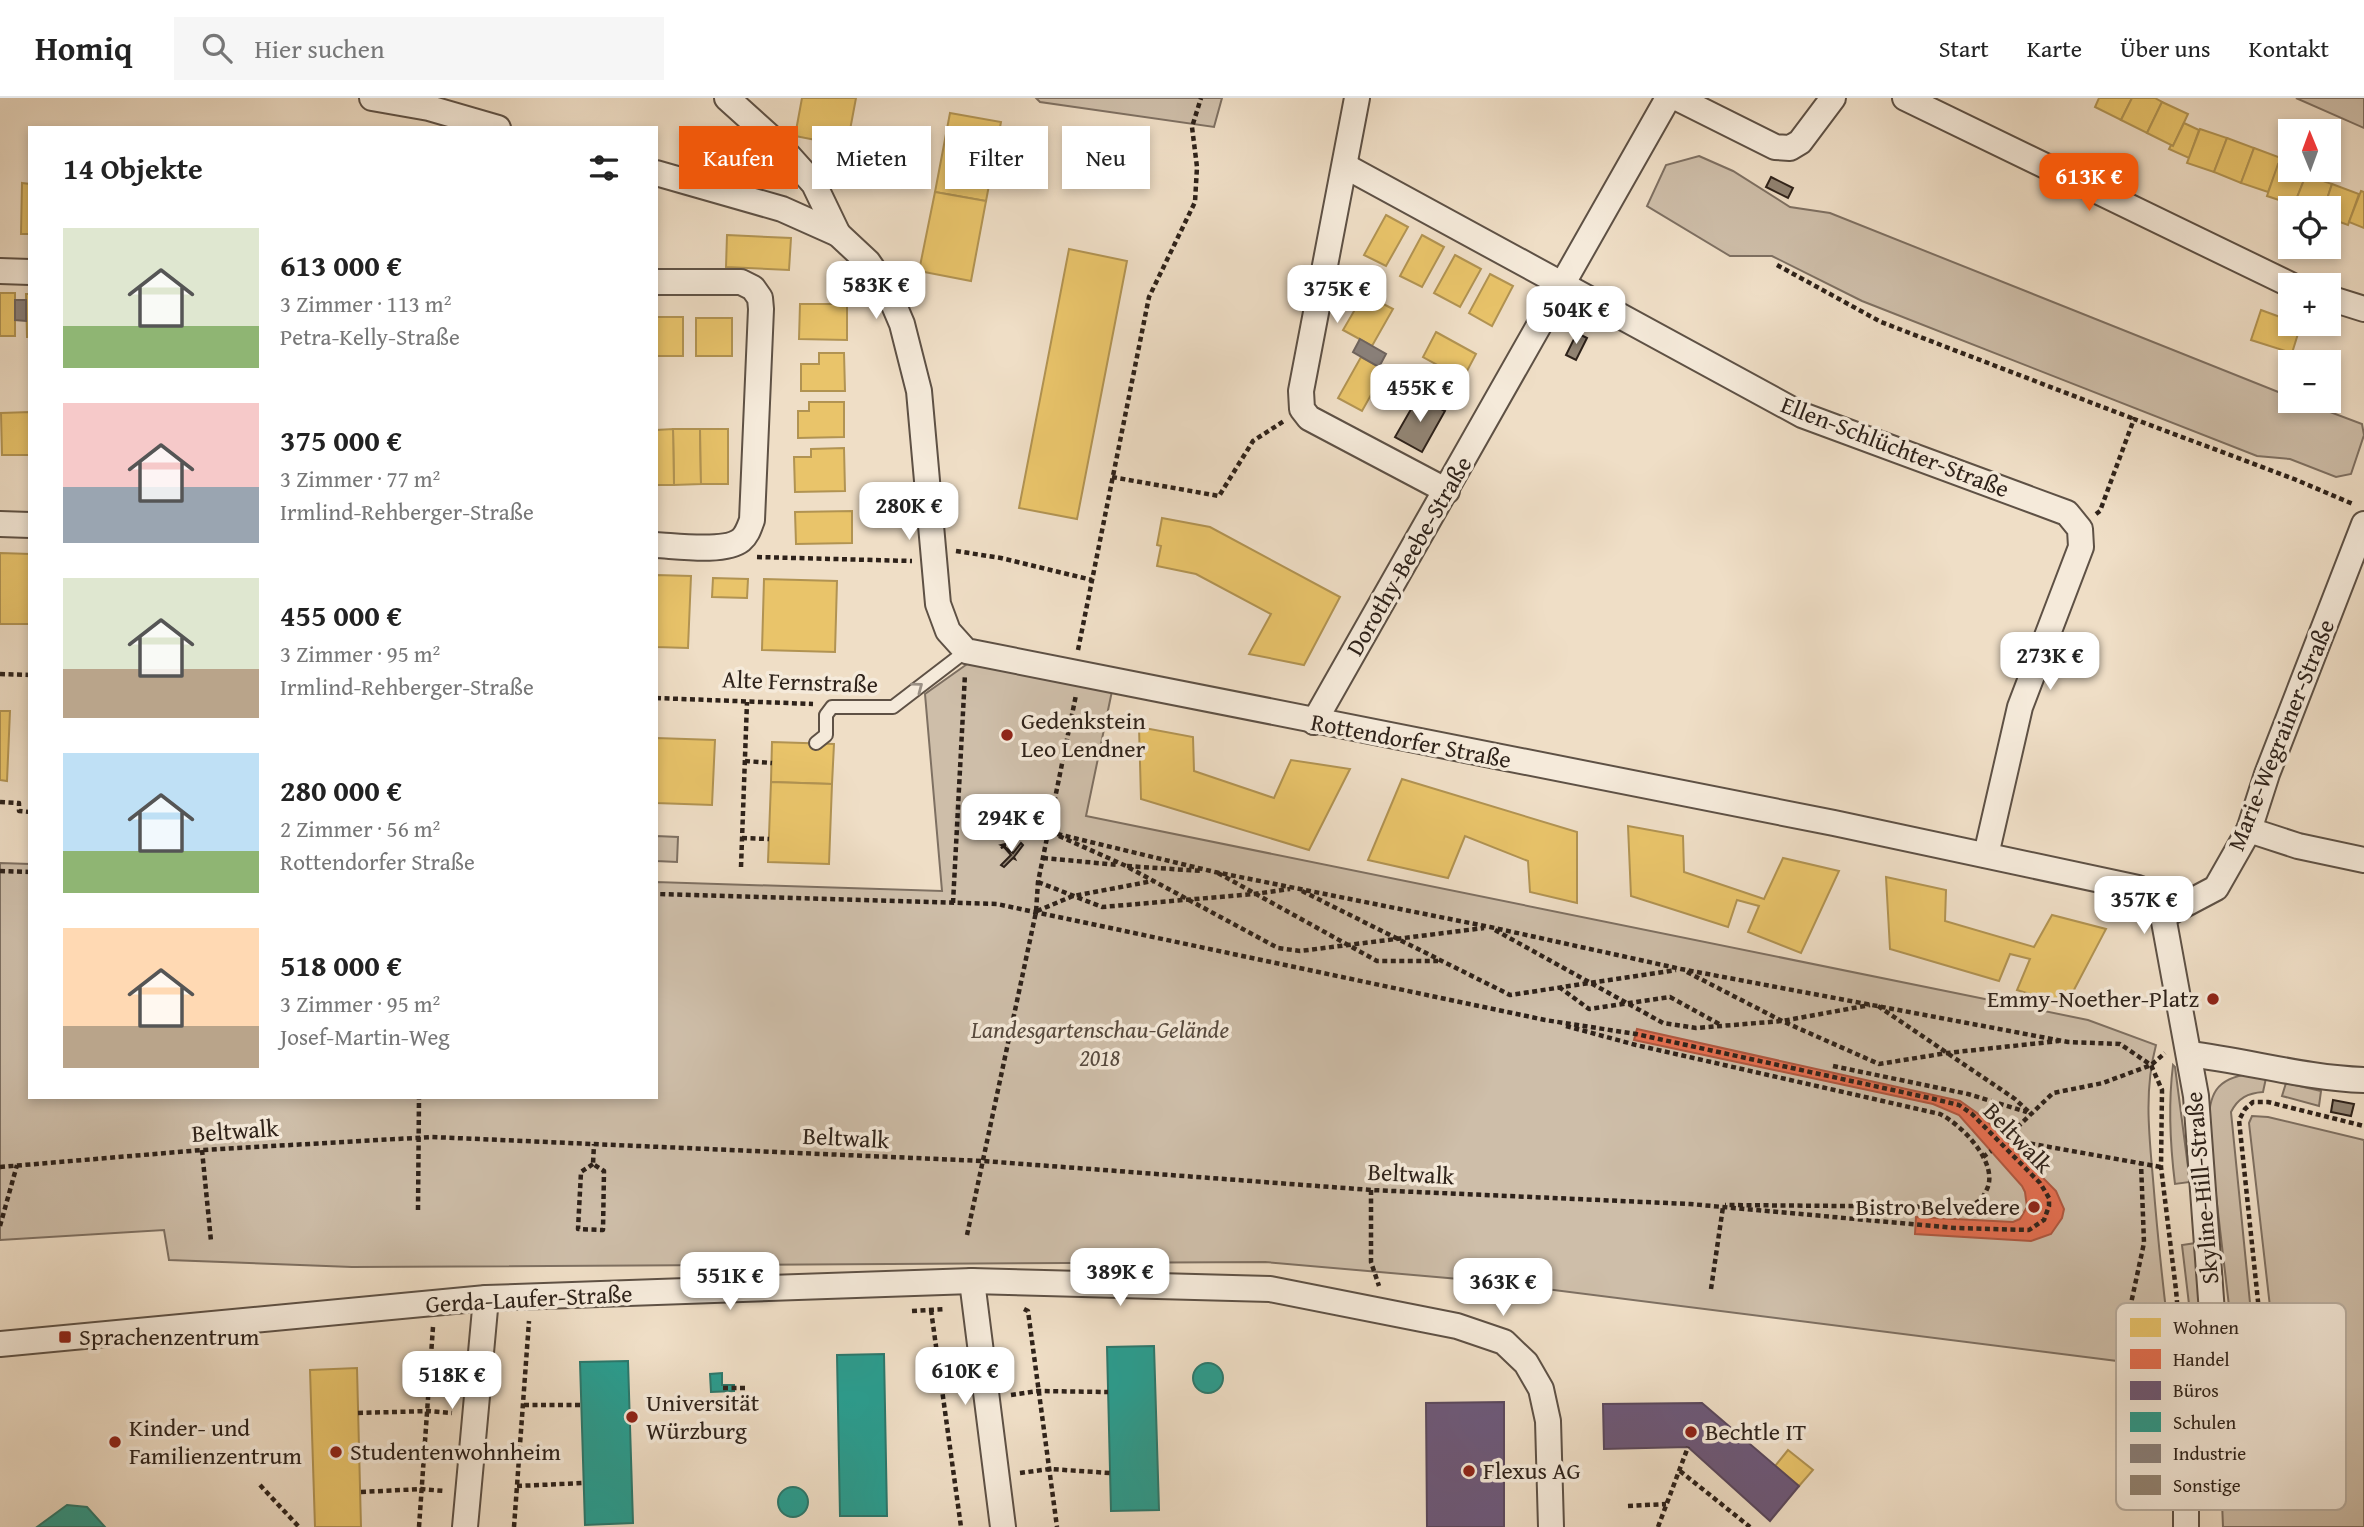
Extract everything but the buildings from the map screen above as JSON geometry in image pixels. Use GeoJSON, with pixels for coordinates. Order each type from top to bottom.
{"type":"FeatureCollection","features":[{"type":"Feature","properties":{"kind":"street"},"geometry":{"type":"LineString","coordinates":[[372,98],[429,108],[491,126]]}},
{"type":"Feature","properties":{"kind":"street"},"geometry":{"type":"LineString","coordinates":[[727,98],[779,145],[814,184],[838,234]]}},
{"type":"Feature","properties":{"kind":"street"},"geometry":{"type":"LineString","coordinates":[[1357,98],[1301,391],[1303,408],[1309,418],[1447,491]]}},
{"type":"Feature","properties":{"kind":"street","name":"Dorothy-Beebe-Straße"},"geometry":{"type":"LineString","coordinates":[[1314,722],[1668,98]]}},
{"type":"Feature","properties":{"kind":"street"},"geometry":{"type":"LineString","coordinates":[[1677,98],[1774,147],[1790,148],[1800,142],[1833,98]]}},
{"type":"Feature","properties":{"kind":"street"},"geometry":{"type":"LineString","coordinates":[[1905,98],[2278,279]]}},
{"type":"Feature","properties":{"kind":"street","name":"Ellen-Schlüchter-Straße"},"geometry":{"type":"LineString","coordinates":[[1345,166],[1802,415],[2067,513],[2080,529]]}},
{"type":"Feature","properties":{"kind":"street"},"geometry":{"type":"LineString","coordinates":[[658,174],[782,209],[838,234],[868,262],[888,291],[902,324],[919,391],[938,604],[948,631],[966,651]]}},
{"type":"Feature","properties":{"kind":"street"},"geometry":{"type":"LineString","coordinates":[[0,271],[28,272]]}},
{"type":"Feature","properties":{"kind":"street"},"geometry":{"type":"LineString","coordinates":[[658,282],[741,282],[753,288],[760,298],[761,309],[752,520],[748,531],[742,540],[730,546],[658,545]]}},
{"type":"Feature","properties":{"kind":"street"},"geometry":{"type":"LineString","coordinates":[[2341,302],[2364,309]]}},
{"type":"Feature","properties":{"kind":"street"},"geometry":{"type":"LineString","coordinates":[[0,524],[28,525]]}},
{"type":"Feature","properties":{"kind":"street","name":"Marie-Wegrainer-Straße"},"geometry":{"type":"LineString","coordinates":[[2163,916],[2216,888],[2249,830],[2267,774],[2364,524]]}},
{"type":"Feature","properties":{"kind":"street"},"geometry":{"type":"LineString","coordinates":[[1986,855],[2020,707],[2081,547],[2080,529]]}},
{"type":"Feature","properties":{"kind":"street","name":"Rottendorfer Straße"},"geometry":{"type":"LineString","coordinates":[[966,651],[1986,855],[2138,888],[2163,916]]}},
{"type":"Feature","properties":{"kind":"street"},"geometry":{"type":"LineString","coordinates":[[2249,830],[2298,846],[2364,860]]}},
{"type":"Feature","properties":{"kind":"street"},"geometry":{"type":"LineString","coordinates":[[2163,916],[2189,1054],[2227,1058],[2334,1079],[2364,1080]]}},
{"type":"Feature","properties":{"kind":"street","name":"Skyline-Hill-Straße"},"geometry":{"type":"LineString","coordinates":[[2189,1054],[2196,1096],[2212,1303]]}},
{"type":"Feature","properties":{"kind":"street"},"geometry":{"type":"LineString","coordinates":[[972,1281],[1003,1527]]}},
{"type":"Feature","properties":{"kind":"street","name":"Gerda-Laufer-Straße"},"geometry":{"type":"LineString","coordinates":[[0,1344],[486,1298],[972,1281],[1270,1289],[1457,1326],[1504,1342],[1526,1363],[1541,1390],[1548,1421],[1550,1527]]}},
{"type":"Feature","properties":{"kind":"street"},"geometry":{"type":"LineString","coordinates":[[465,1527],[486,1298]]}},
{"type":"Feature","properties":{"kind":"lane","name":"Alte Fernstraße"},"geometry":{"type":"LineString","coordinates":[[832,707],[893,707],[966,651]]}},
{"type":"Feature","properties":{"kind":"lane"},"geometry":{"type":"LineString","coordinates":[[816,743],[822,741],[826,735],[827,715],[832,707]]}},
{"type":"Feature","properties":{"kind":"path"},"geometry":{"type":"LineString","coordinates":[[967,1236],[1036,912],[1038,882],[1092,580],[1149,298],[1195,202],[1197,167],[1192,127],[1201,98]]}},
{"type":"Feature","properties":{"kind":"path"},"geometry":{"type":"LineString","coordinates":[[1777,265],[1881,322],[2294,479],[2364,509]]}},
{"type":"Feature","properties":{"kind":"path"},"geometry":{"type":"LineString","coordinates":[[1112,477],[1219,496],[1252,441],[1303,408]]}},
{"type":"Feature","properties":{"kind":"path"},"geometry":{"type":"LineString","coordinates":[[2080,529],[2100,511],[2134,419]]}},
{"type":"Feature","properties":{"kind":"path"},"geometry":{"type":"LineString","coordinates":[[730,546],[761,558],[933,557],[950,551],[1001,558],[1092,580]]}},
{"type":"Feature","properties":{"kind":"path"},"geometry":{"type":"LineString","coordinates":[[953,903],[966,651]]}},
{"type":"Feature","properties":{"kind":"path"},"geometry":{"type":"LineString","coordinates":[[0,674],[28,675]]}},
{"type":"Feature","properties":{"kind":"path","name":"Alte Fernstraße"},"geometry":{"type":"LineString","coordinates":[[658,698],[832,707]]}},
{"type":"Feature","properties":{"kind":"path"},"geometry":{"type":"LineString","coordinates":[[741,867],[747,702]]}},
{"type":"Feature","properties":{"kind":"path"},"geometry":{"type":"LineString","coordinates":[[745,761],[772,762]]}},
{"type":"Feature","properties":{"kind":"path"},"geometry":{"type":"LineString","coordinates":[[0,802],[19,803],[19,811],[28,812]]}},
{"type":"Feature","properties":{"kind":"path"},"geometry":{"type":"LineString","coordinates":[[1049,832],[1124,865],[1278,948],[1300,951],[1490,927],[1663,1023],[1696,1028],[1782,1021],[1875,1004],[2015,1099],[2031,1114]]}},
{"type":"Feature","properties":{"kind":"path"},"geometry":{"type":"LineString","coordinates":[[1049,832],[1214,872],[1490,927],[1681,969],[2063,1041],[2120,1044],[2151,1065],[2162,1090],[2161,1167],[2177,1303]]}},
{"type":"Feature","properties":{"kind":"path"},"geometry":{"type":"LineString","coordinates":[[742,838],[769,839]]}},
{"type":"Feature","properties":{"kind":"path"},"geometry":{"type":"LineString","coordinates":[[1043,858],[1214,872],[1377,961],[1441,961]]}},
{"type":"Feature","properties":{"kind":"path"},"geometry":{"type":"LineString","coordinates":[[0,871],[28,872]]}},
{"type":"Feature","properties":{"kind":"path"},"geometry":{"type":"LineString","coordinates":[[1036,912],[1073,896],[1153,881]]}},
{"type":"Feature","properties":{"kind":"path"},"geometry":{"type":"LineString","coordinates":[[1038,882],[1101,907],[1296,888],[1510,995],[1681,969],[1782,1021],[1879,1064],[2063,1041]]}},
{"type":"Feature","properties":{"kind":"path","name":"Beltwalk"},"geometry":{"type":"LineString","coordinates":[[658,894],[997,904],[1545,1020],[1636,1034],[1959,1105],[1972,1114],[2040,1183],[2049,1198],[2044,1220],[2029,1230],[1916,1226],[1690,1204]]}},
{"type":"Feature","properties":{"kind":"path"},"geometry":{"type":"LineString","coordinates":[[1559,987],[1589,1009],[1670,996],[1721,1026]]}},
{"type":"Feature","properties":{"kind":"path","name":"Beltwalk"},"geometry":{"type":"LineString","coordinates":[[0,1167],[202,1150],[418,1137],[983,1161],[1371,1190],[1690,1204],[1973,1206],[1979,1202],[1989,1185],[1990,1174],[1983,1157],[1959,1126],[1940,1114],[1636,1045],[1545,1020]]}},
{"type":"Feature","properties":{"kind":"path"},"geometry":{"type":"LineString","coordinates":[[2151,1065],[2103,1083],[2053,1093],[2005,1139],[2161,1167]]}},
{"type":"Feature","properties":{"kind":"path"},"geometry":{"type":"LineString","coordinates":[[1833,1066],[1968,1094],[2031,1114]]}},
{"type":"Feature","properties":{"kind":"path"},"geometry":{"type":"LineString","coordinates":[[418,1210],[419,1099]]}},
{"type":"Feature","properties":{"kind":"path"},"geometry":{"type":"LineString","coordinates":[[2258,1303],[2239,1119],[2253,1102],[2268,1102],[2363,1126]]}},
{"type":"Feature","properties":{"kind":"path"},"geometry":{"type":"LineString","coordinates":[[593,1164],[594,1144]]}},
{"type":"Feature","properties":{"kind":"path"},"geometry":{"type":"LineString","coordinates":[[202,1150],[211,1241]]}},
{"type":"Feature","properties":{"kind":"path"},"geometry":{"type":"LineString","coordinates":[[1983,1157],[1991,1151]]}},
{"type":"Feature","properties":{"kind":"path"},"geometry":{"type":"LineString","coordinates":[[2131,1303],[2144,1243],[2141,1163]]}},
{"type":"Feature","properties":{"kind":"path"},"geometry":{"type":"LineString","coordinates":[[593,1164],[604,1171],[603,1230],[578,1229],[581,1172],[593,1164]]}},
{"type":"Feature","properties":{"kind":"path"},"geometry":{"type":"LineString","coordinates":[[0,1226],[17,1165]]}},
{"type":"Feature","properties":{"kind":"path"},"geometry":{"type":"LineString","coordinates":[[1371,1190],[1371,1262]]}},
{"type":"Feature","properties":{"kind":"path"},"geometry":{"type":"LineString","coordinates":[[1712,1289],[1723,1207]]}},
{"type":"Feature","properties":{"kind":"path"},"geometry":{"type":"LineString","coordinates":[[931,1310],[961,1527]]}},
{"type":"Feature","properties":{"kind":"path"},"geometry":{"type":"LineString","coordinates":[[1028,1311],[1057,1527]]}},
{"type":"Feature","properties":{"kind":"path"},"geometry":{"type":"LineString","coordinates":[[514,1527],[529,1320]]}},
{"type":"Feature","properties":{"kind":"path"},"geometry":{"type":"LineString","coordinates":[[419,1527],[433,1326]]}},
{"type":"Feature","properties":{"kind":"path"},"geometry":{"type":"LineString","coordinates":[[723,1388],[748,1388]]}},
{"type":"Feature","properties":{"kind":"path"},"geometry":{"type":"LineString","coordinates":[[987,1397],[1038,1391],[1108,1392]]}},
{"type":"Feature","properties":{"kind":"path"},"geometry":{"type":"LineString","coordinates":[[524,1405],[581,1405]]}},
{"type":"Feature","properties":{"kind":"path"},"geometry":{"type":"LineString","coordinates":[[358,1413],[428,1411],[475,1415]]}},
{"type":"Feature","properties":{"kind":"path"},"geometry":{"type":"LineString","coordinates":[[1658,1527],[1688,1447]]}},
{"type":"Feature","properties":{"kind":"path"},"geometry":{"type":"LineString","coordinates":[[997,1475],[1049,1469],[1110,1473]]}},
{"type":"Feature","properties":{"kind":"path"},"geometry":{"type":"LineString","coordinates":[[1680,1471],[1750,1527]]}},
{"type":"Feature","properties":{"kind":"path"},"geometry":{"type":"LineString","coordinates":[[517,1486],[584,1483]]}},
{"type":"Feature","properties":{"kind":"path"},"geometry":{"type":"LineString","coordinates":[[260,1485],[299,1527]]}},
{"type":"Feature","properties":{"kind":"path"},"geometry":{"type":"LineString","coordinates":[[360,1492],[421,1489],[467,1493]]}},
{"type":"Feature","properties":{"kind":"path"},"geometry":{"type":"LineString","coordinates":[[1628,1506],[1666,1504]]}},
{"type":"Feature","properties":{"kind":"green space"},"geometry":{"type":"Polygon","coordinates":[[[1036,98],[1222,98],[1214,127],[1040,102],[1036,98]]]}},
{"type":"Feature","properties":{"kind":"green space"},"geometry":{"type":"Polygon","coordinates":[[[2296,98],[2364,98],[2364,128],[2296,98]]]}},
{"type":"Feature","properties":{"kind":"green space"},"geometry":{"type":"Polygon","coordinates":[[[1699,156],[1733,171],[1790,207],[1830,213],[2278,392],[2278,413],[2333,413],[2362,424],[2364,435],[2351,474],[2336,477],[2290,459],[2257,456],[1862,301],[1772,256],[1730,256],[1647,206],[1666,165],[1699,156]]]}},
{"type":"Feature","properties":{"kind":"green space","name":"Landesgartenschau-Gelände 2018"},"geometry":{"type":"Polygon","coordinates":[[[970,662],[1112,691],[1086,816],[2088,1020],[2156,1045],[2150,1079],[2149,1129],[2165,1303],[2116,1303],[2116,1361],[1482,1281],[1265,1262],[352,1267],[169,1260],[164,1230],[0,1240],[0,863],[28,864],[28,1099],[658,1099],[658,882],[942,891],[925,694],[970,662]]]}},
{"type":"Feature","properties":{"kind":"green space"},"geometry":{"type":"Polygon","coordinates":[[[658,836],[678,837],[677,862],[658,861],[658,836]]]}},
{"type":"Feature","properties":{"kind":"green space"},"geometry":{"type":"Polygon","coordinates":[[[2173,1065],[2190,1182],[2175,1184],[2170,1124],[2173,1065]]]}},
{"type":"Feature","properties":{"kind":"green space"},"geometry":{"type":"Polygon","coordinates":[[[2250,1074],[2266,1078],[2263,1092],[2244,1097],[2231,1112],[2250,1303],[2229,1303],[2208,1127],[2210,1106],[2216,1090],[2229,1079],[2250,1074]]]}},
{"type":"Feature","properties":{"kind":"green space"},"geometry":{"type":"Polygon","coordinates":[[[2286,1083],[2321,1091],[2319,1106],[2282,1096],[2286,1083]]]}},
{"type":"Feature","properties":{"kind":"green space"},"geometry":{"type":"Polygon","coordinates":[[[2252,1116],[2268,1117],[2364,1140],[2364,1527],[2223,1527],[2222,1510],[2346,1510],[2346,1303],[2270,1303],[2249,1123],[2252,1116]]]}},
{"type":"Feature","properties":{"kind":"green space"},"geometry":{"type":"Polygon","coordinates":[[[2196,1243],[2201,1303],[2189,1303],[2182,1245],[2196,1243]]]}},
{"type":"Feature","properties":{"kind":"place","name":"Gedenkstein Leo Lendner"},"geometry":{"type":"Point","coordinates":[1007,735]}},
{"type":"Feature","properties":{"kind":"place","name":"Emmy-Noether-Platz"},"geometry":{"type":"Point","coordinates":[2213,999]}},
{"type":"Feature","properties":{"kind":"place","name":"Bistro Belvedere"},"geometry":{"type":"Point","coordinates":[2034,1207]}},
{"type":"Feature","properties":{"kind":"place","name":"Sprachenzentrum"},"geometry":{"type":"Point","coordinates":[65,1337]}},
{"type":"Feature","properties":{"kind":"place","name":"Universität Würzburg"},"geometry":{"type":"Point","coordinates":[632,1417]}},
{"type":"Feature","properties":{"kind":"place","name":"Bechtle IT"},"geometry":{"type":"Point","coordinates":[1691,1432]}},
{"type":"Feature","properties":{"kind":"place","name":"Kinder- und Familienzentrum"},"geometry":{"type":"Point","coordinates":[115,1442]}},
{"type":"Feature","properties":{"kind":"place","name":"Studentenwohnheim"},"geometry":{"type":"Point","coordinates":[336,1452]}},
{"type":"Feature","properties":{"kind":"place","name":"Flexus AG"},"geometry":{"type":"Point","coordinates":[1469,1471]}}]}
